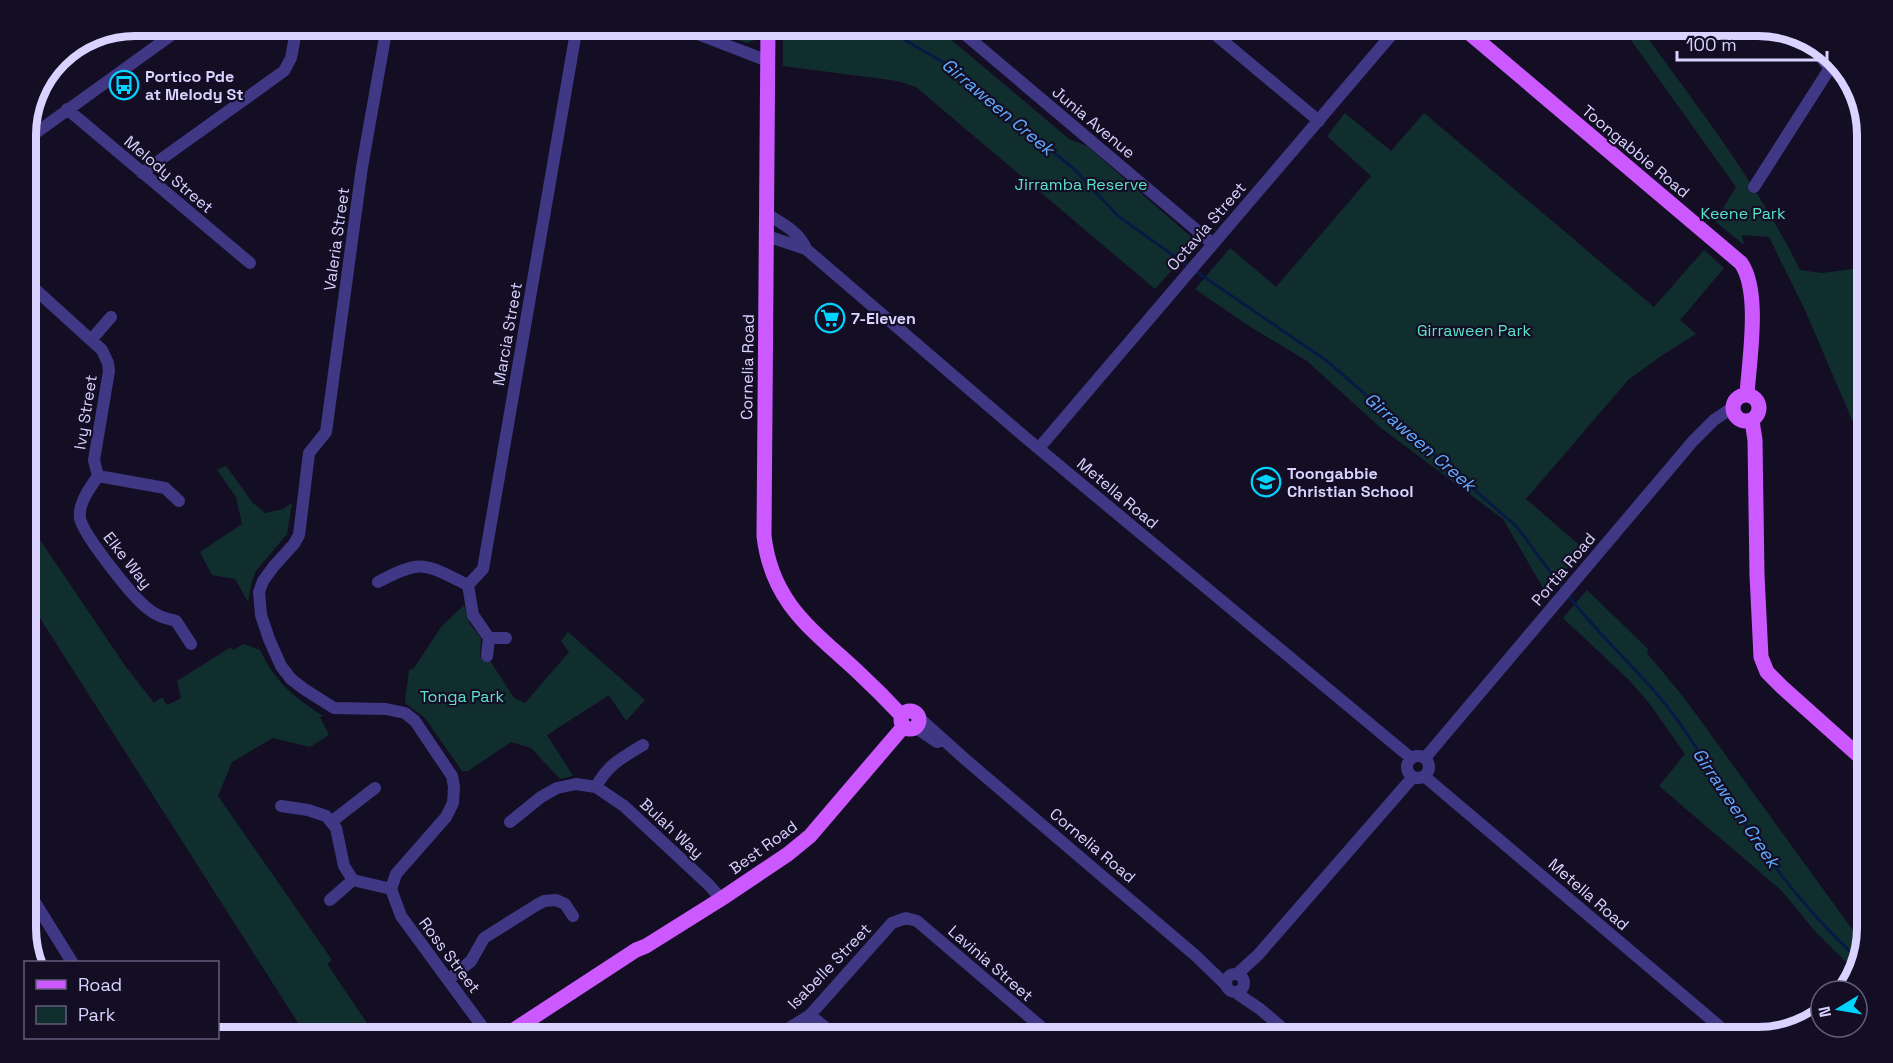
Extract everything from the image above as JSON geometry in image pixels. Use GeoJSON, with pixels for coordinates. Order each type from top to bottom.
{"type":"FeatureCollection","features":[{"type":"Feature","properties":{"kind":"main road","name":"Cornelia Road"},"geometry":{"type":"LineString","coordinates":[[768,36],[764,536],[769,565],[778,587],[792,609],[826,644],[910,719]]}},
{"type":"Feature","properties":{"kind":"main road","name":"Toongabbie Road"},"geometry":{"type":"LineString","coordinates":[[1473,36],[1741,263],[1748,273],[1750,284],[1752,342],[1747,395]]}},
{"type":"Feature","properties":{"kind":"main road"},"geometry":{"type":"LineString","coordinates":[[1747,395],[1756,399],[1758,413],[1752,421],[1745,422],[1738,420],[1732,408],[1739,397],[1747,395]]}},
{"type":"Feature","properties":{"kind":"main road"},"geometry":{"type":"LineString","coordinates":[[1752,421],[1755,440],[1761,657],[1767,672],[1857,753]]}},
{"type":"Feature","properties":{"kind":"main road","name":"Best Road"},"geometry":{"type":"LineString","coordinates":[[520,1027],[788,854],[810,836],[910,719]]}},
{"type":"Feature","properties":{"kind":"main road","name":"Best Road"},"geometry":{"type":"LineString","coordinates":[[534,1027],[639,956],[646,946]]}},
{"type":"Feature","properties":{"kind":"street"},"geometry":{"type":"LineString","coordinates":[[36,133],[170,36]]}},
{"type":"Feature","properties":{"kind":"street"},"geometry":{"type":"LineString","coordinates":[[142,173],[284,71],[291,58],[295,36]]}},
{"type":"Feature","properties":{"kind":"street","name":"Valeria Street"},"geometry":{"type":"LineString","coordinates":[[385,36],[362,167],[326,432],[309,453],[300,535],[263,581],[259,592],[261,615],[274,654],[291,678],[334,708],[386,709],[405,713],[452,776],[453,803],[446,817],[396,874],[391,889]]}},
{"type":"Feature","properties":{"kind":"street","name":"Marcia Street"},"geometry":{"type":"LineString","coordinates":[[468,585],[483,569],[575,36]]}},
{"type":"Feature","properties":{"kind":"street"},"geometry":{"type":"LineString","coordinates":[[703,36],[768,61]]}},
{"type":"Feature","properties":{"kind":"street","name":"Junia Avenue"},"geometry":{"type":"LineString","coordinates":[[967,36],[1213,244]]}},
{"type":"Feature","properties":{"kind":"street"},"geometry":{"type":"LineString","coordinates":[[1217,36],[1318,121]]}},
{"type":"Feature","properties":{"kind":"street","name":"Octavia Street"},"geometry":{"type":"LineString","coordinates":[[1039,448],[1390,36]]}},
{"type":"Feature","properties":{"kind":"street"},"geometry":{"type":"LineString","coordinates":[[1754,187],[1830,68]]}},
{"type":"Feature","properties":{"kind":"street","name":"Melody Street"},"geometry":{"type":"LineString","coordinates":[[67,110],[250,263]]}},
{"type":"Feature","properties":{"kind":"street","name":"Metella Road"},"geometry":{"type":"LineString","coordinates":[[766,214],[796,234],[803,241],[806,249]]}},
{"type":"Feature","properties":{"kind":"street","name":"Metella Road"},"geometry":{"type":"LineString","coordinates":[[767,236],[806,249],[1240,618],[1411,758]]}},
{"type":"Feature","properties":{"kind":"street","name":"Ivy Street"},"geometry":{"type":"LineString","coordinates":[[36,290],[102,350],[108,363],[109,370],[94,459],[98,476]]}},
{"type":"Feature","properties":{"kind":"street"},"geometry":{"type":"LineString","coordinates":[[91,340],[111,317]]}},
{"type":"Feature","properties":{"kind":"street","name":"Portia Road"},"geometry":{"type":"LineString","coordinates":[[1425,758],[1703,430],[1732,408]]}},
{"type":"Feature","properties":{"kind":"street"},"geometry":{"type":"LineString","coordinates":[[98,476],[165,488],[179,501]]}},
{"type":"Feature","properties":{"kind":"street","name":"Elke Way"},"geometry":{"type":"LineString","coordinates":[[98,476],[82,502],[80,519],[91,540],[129,591],[147,609],[159,617],[176,621],[191,644]]}},
{"type":"Feature","properties":{"kind":"street"},"geometry":{"type":"LineString","coordinates":[[378,582],[406,568],[418,565],[436,569],[468,585],[473,615],[489,638],[487,656]]}},
{"type":"Feature","properties":{"kind":"street"},"geometry":{"type":"LineString","coordinates":[[489,638],[506,638]]}},
{"type":"Feature","properties":{"kind":"street","name":"Cornelia Road"},"geometry":{"type":"LineString","coordinates":[[910,719],[966,760],[1196,956],[1236,982],[1260,1009],[1280,1027]]}},
{"type":"Feature","properties":{"kind":"street"},"geometry":{"type":"LineString","coordinates":[[510,822],[541,797],[557,788],[576,784],[596,787],[603,774],[622,757],[643,745]]}},
{"type":"Feature","properties":{"kind":"street"},"geometry":{"type":"LineString","coordinates":[[1236,982],[1429,767],[1425,758],[1418,756],[1411,758],[1407,768],[1419,776]]}},
{"type":"Feature","properties":{"kind":"street","name":"Metella Road"},"geometry":{"type":"LineString","coordinates":[[1419,776],[1719,1027]]}},
{"type":"Feature","properties":{"kind":"street","name":"Bulah Way"},"geometry":{"type":"LineString","coordinates":[[596,787],[624,806],[709,885],[721,899]]}},
{"type":"Feature","properties":{"kind":"street"},"geometry":{"type":"LineString","coordinates":[[331,822],[375,788]]}},
{"type":"Feature","properties":{"kind":"street"},"geometry":{"type":"LineString","coordinates":[[281,807],[309,810],[327,816],[336,828],[344,866],[353,880],[391,889]]}},
{"type":"Feature","properties":{"kind":"street"},"geometry":{"type":"LineString","coordinates":[[330,900],[353,880]]}},
{"type":"Feature","properties":{"kind":"street","name":"Ross Street"},"geometry":{"type":"LineString","coordinates":[[391,889],[400,916],[482,1027]]}},
{"type":"Feature","properties":{"kind":"street"},"geometry":{"type":"LineString","coordinates":[[448,980],[471,961],[484,938],[544,901],[556,900],[565,904],[573,916]]}},
{"type":"Feature","properties":{"kind":"street"},"geometry":{"type":"LineString","coordinates":[[36,904],[71,961]]}},
{"type":"Feature","properties":{"kind":"street","name":"Isabelle Street"},"geometry":{"type":"LineString","coordinates":[[792,1027],[810,1015],[892,923],[906,918]]}},
{"type":"Feature","properties":{"kind":"street","name":"Lavinia Street"},"geometry":{"type":"LineString","coordinates":[[906,918],[917,921],[1040,1027]]}},
{"type":"Feature","properties":{"kind":"street"},"geometry":{"type":"LineString","coordinates":[[810,1015],[824,1027]]}},
{"type":"Feature","properties":{"kind":"green space"},"geometry":{"type":"Polygon","coordinates":[[[726,36],[755,36],[755,40],[747,43],[726,36]]]}},
{"type":"Feature","properties":{"kind":"green space","name":"Jirramba Reserve"},"geometry":{"type":"Polygon","coordinates":[[[783,36],[947,36],[1069,139],[1087,146],[1197,242],[1155,289],[916,87],[898,81],[783,66],[783,36]]]}},
{"type":"Feature","properties":{"kind":"green space","name":"Keene Park"},"geometry":{"type":"Polygon","coordinates":[[[1628,36],[1646,36],[1745,175],[1783,237],[1800,270],[1822,273],[1857,269],[1857,432],[1805,310],[1769,237],[1742,235],[1744,245],[1710,217],[1719,215],[1736,187],[1628,36]]]}},
{"type":"Feature","properties":{"kind":"green space","name":"Girraween Park"},"geometry":{"type":"Polygon","coordinates":[[[1345,113],[1391,151],[1424,113],[1654,307],[1704,250],[1724,268],[1680,320],[1696,334],[1628,380],[1526,499],[1584,549],[1546,593],[1503,519],[1381,428],[1307,361],[1249,326],[1195,289],[1230,248],[1276,287],[1371,176],[1327,136],[1345,113]]]}},
{"type":"Feature","properties":{"kind":"green space"},"geometry":{"type":"Polygon","coordinates":[[[226,466],[253,503],[265,513],[283,509],[292,503],[287,534],[256,571],[248,602],[235,579],[212,575],[200,552],[242,524],[236,497],[217,470],[226,466]]]}},
{"type":"Feature","properties":{"kind":"green space"},"geometry":{"type":"Polygon","coordinates":[[[36,537],[40,540],[126,667],[154,703],[162,697],[167,705],[181,698],[177,681],[231,647],[233,650],[244,644],[260,650],[272,671],[286,688],[323,716],[320,717],[329,735],[310,747],[273,738],[232,762],[218,796],[332,960],[327,964],[370,1027],[301,1027],[36,612],[36,537]]]}},
{"type":"Feature","properties":{"kind":"green space"},"geometry":{"type":"Polygon","coordinates":[[[1587,590],[1648,649],[1647,653],[1685,699],[1857,933],[1854,954],[1849,965],[1813,929],[1781,890],[1659,786],[1685,754],[1649,703],[1629,680],[1563,618],[1587,590]]]}},
{"type":"Feature","properties":{"kind":"green space","name":"Tonga Park"},"geometry":{"type":"Polygon","coordinates":[[[464,605],[470,624],[481,638],[480,657],[489,659],[514,698],[525,703],[569,652],[561,641],[568,632],[645,700],[626,721],[609,695],[547,735],[573,776],[560,779],[531,748],[511,742],[468,771],[462,771],[425,718],[405,703],[409,670],[414,668],[441,627],[464,605]]]}},
{"type":"Feature","properties":{"kind":"waterway","name":"Girraween Creek"},"geometry":{"type":"LineString","coordinates":[[898,36],[954,66],[984,92],[997,111],[1075,170],[1118,216],[1188,266]]}},
{"type":"Feature","properties":{"kind":"waterway","name":"Girraween Creek"},"geometry":{"type":"LineString","coordinates":[[1194,270],[1327,361],[1517,527],[1563,589]]}},
{"type":"Feature","properties":{"kind":"waterway","name":"Girraween Creek"},"geometry":{"type":"LineString","coordinates":[[1567,594],[1579,610],[1661,698],[1769,859],[1818,919],[1854,955]]}},
{"type":"Feature","properties":{"kind":"place","name":"Portico Pde at Melody St"},"geometry":{"type":"Point","coordinates":[124,85]}},
{"type":"Feature","properties":{"kind":"place","name":"7-Eleven"},"geometry":{"type":"Point","coordinates":[830,318]}},
{"type":"Feature","properties":{"kind":"place","name":"Toongabbie Christian School"},"geometry":{"type":"Point","coordinates":[1266,482]}}]}
